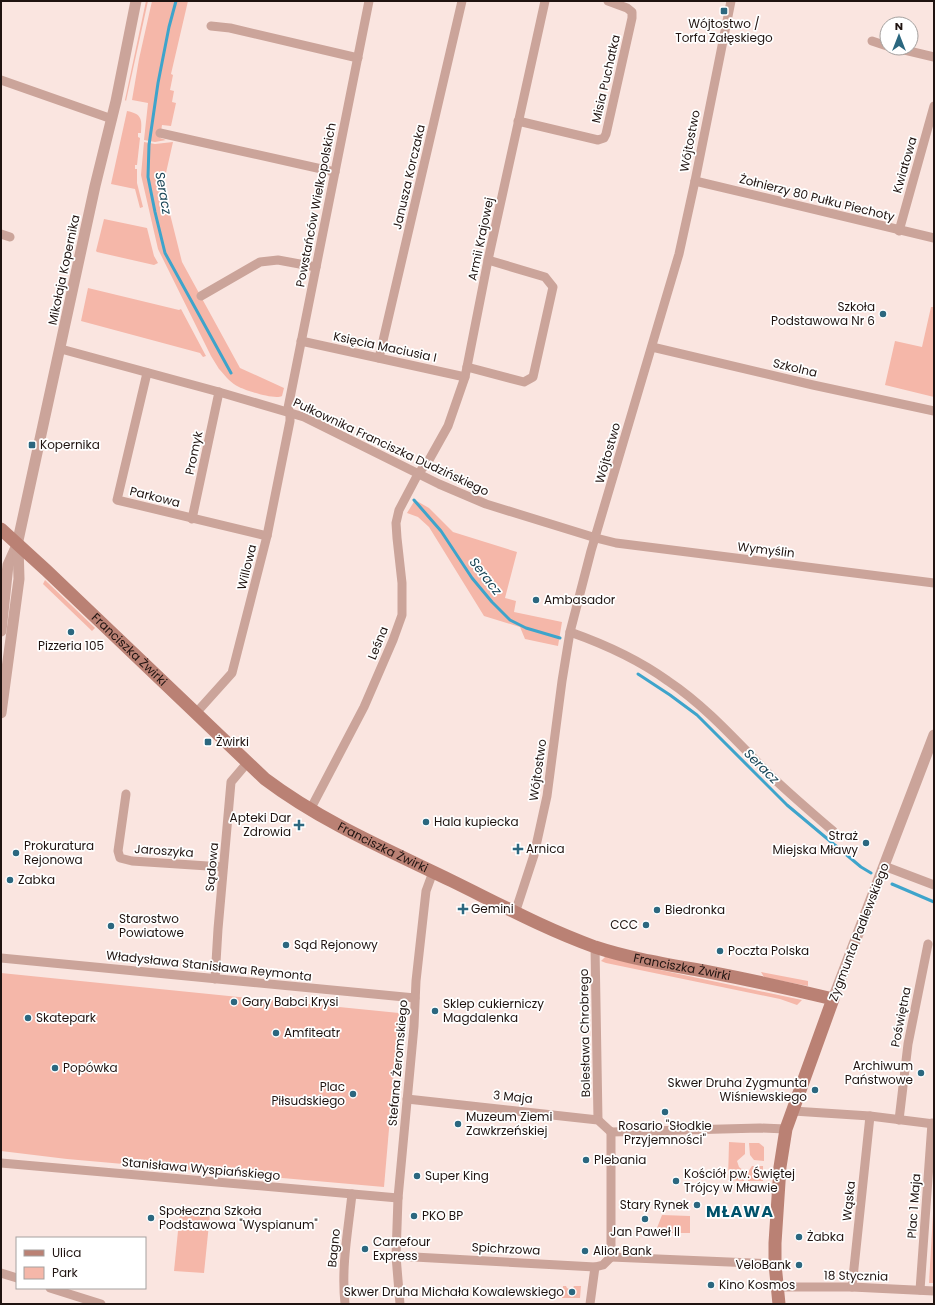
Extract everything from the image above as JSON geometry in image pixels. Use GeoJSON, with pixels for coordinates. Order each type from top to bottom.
{"type":"FeatureCollection","features":[{"type":"Feature","properties":{"kind":"main road","name":"Franciszka Żwirki"},"geometry":{"type":"LineString","coordinates":[[1,529],[265,779],[287,796],[310,810],[515,913],[549,929],[595,947],[652,962],[749,980],[833,999]]}},
{"type":"Feature","properties":{"kind":"main road","name":"Zygmunta Padlewskiego"},"geometry":{"type":"LineString","coordinates":[[775,1264],[778,1186],[786,1129],[833,999]]}},
{"type":"Feature","properties":{"kind":"main road"},"geometry":{"type":"LineString","coordinates":[[775,1264],[779,1304]]}},
{"type":"Feature","properties":{"kind":"street","name":"Mikołaja Kopernika"},"geometry":{"type":"LineString","coordinates":[[18,545],[93,194],[112,119],[136,1]]}},
{"type":"Feature","properties":{"kind":"street","name":"Powstańców Wielkopolskich"},"geometry":{"type":"LineString","coordinates":[[290,413],[288,408],[369,1]]}},
{"type":"Feature","properties":{"kind":"street","name":"Janusza Korczaka"},"geometry":{"type":"LineString","coordinates":[[379,358],[462,1]]}},
{"type":"Feature","properties":{"kind":"street","name":"Armii Krajowej"},"geometry":{"type":"LineString","coordinates":[[418,474],[429,460],[448,426],[467,367],[488,260],[545,1]]}},
{"type":"Feature","properties":{"kind":"street","name":"Misia Puchatka"},"geometry":{"type":"LineString","coordinates":[[518,121],[598,140],[604,138],[632,18],[632,12],[627,8],[608,1]]}},
{"type":"Feature","properties":{"kind":"street","name":"Wójtostwo"},"geometry":{"type":"LineString","coordinates":[[515,913],[534,855],[547,796],[570,632],[679,254],[731,1]]}},
{"type":"Feature","properties":{"kind":"street"},"geometry":{"type":"LineString","coordinates":[[211,26],[230,28],[358,58]]}},
{"type":"Feature","properties":{"kind":"street"},"geometry":{"type":"LineString","coordinates":[[872,41],[879,43]]}},
{"type":"Feature","properties":{"kind":"street"},"geometry":{"type":"LineString","coordinates":[[919,53],[934,57]]}},
{"type":"Feature","properties":{"kind":"street"},"geometry":{"type":"LineString","coordinates":[[1,80],[112,119]]}},
{"type":"Feature","properties":{"kind":"street","name":"Kwiatowa"},"geometry":{"type":"LineString","coordinates":[[899,231],[934,106]]}},
{"type":"Feature","properties":{"kind":"street"},"geometry":{"type":"LineString","coordinates":[[160,133],[335,172]]}},
{"type":"Feature","properties":{"kind":"street","name":"Żołnierzy 80 Pułku Piechoty"},"geometry":{"type":"LineString","coordinates":[[695,181],[899,231],[934,238]]}},
{"type":"Feature","properties":{"kind":"street"},"geometry":{"type":"LineString","coordinates":[[201,296],[260,262],[278,260],[316,267]]}},
{"type":"Feature","properties":{"kind":"street"},"geometry":{"type":"LineString","coordinates":[[467,367],[524,382],[533,377],[553,287],[545,277],[488,260]]}},
{"type":"Feature","properties":{"kind":"street","name":"Księcia Maciusia I"},"geometry":{"type":"LineString","coordinates":[[301,341],[464,377]]}},
{"type":"Feature","properties":{"kind":"street","name":"Szkolna"},"geometry":{"type":"LineString","coordinates":[[652,346],[813,385],[934,411]]}},
{"type":"Feature","properties":{"kind":"street","name":"Pułkownika Franciszka Dudzińskiego"},"geometry":{"type":"LineString","coordinates":[[61,349],[304,417],[418,474],[486,504],[596,538]]}},
{"type":"Feature","properties":{"kind":"street","name":"Parkowa"},"geometry":{"type":"LineString","coordinates":[[147,373],[116,500],[267,536]]}},
{"type":"Feature","properties":{"kind":"street","name":"Promyk"},"geometry":{"type":"LineString","coordinates":[[192,519],[219,392]]}},
{"type":"Feature","properties":{"kind":"street","name":"Willowa"},"geometry":{"type":"LineString","coordinates":[[196,713],[232,673],[267,536],[290,421],[290,413]]}},
{"type":"Feature","properties":{"kind":"street","name":"Leśna"},"geometry":{"type":"LineString","coordinates":[[310,810],[364,707],[393,640],[402,615],[402,583],[396,523],[399,510],[418,474]]}},
{"type":"Feature","properties":{"kind":"street","name":"Wymyślin"},"geometry":{"type":"LineString","coordinates":[[596,538],[624,544],[934,583]]}},
{"type":"Feature","properties":{"kind":"street"},"geometry":{"type":"LineString","coordinates":[[1,631],[8,565],[18,545]]}},
{"type":"Feature","properties":{"kind":"street"},"geometry":{"type":"LineString","coordinates":[[1,713],[3,687],[19,579],[18,545]]}},
{"type":"Feature","properties":{"kind":"street"},"geometry":{"type":"LineString","coordinates":[[570,632],[620,653],[646,666],[669,681],[704,708],[772,777],[833,830]]}},
{"type":"Feature","properties":{"kind":"street","name":"Zygmunta Padlewskiego"},"geometry":{"type":"LineString","coordinates":[[833,999],[934,735]]}},
{"type":"Feature","properties":{"kind":"street","name":"Sądowa"},"geometry":{"type":"LineString","coordinates":[[215,979],[231,782],[247,762]]}},
{"type":"Feature","properties":{"kind":"street","name":"Jaroszyka"},"geometry":{"type":"LineString","coordinates":[[126,794],[118,850],[120,858],[132,861],[224,868]]}},
{"type":"Feature","properties":{"kind":"street"},"geometry":{"type":"LineString","coordinates":[[884,866],[934,885]]}},
{"type":"Feature","properties":{"kind":"street","name":"Stefana Żeromskiego"},"geometry":{"type":"LineString","coordinates":[[400,1304],[396,1256],[398,1198],[415,998],[426,891],[433,872]]}},
{"type":"Feature","properties":{"kind":"street","name":"Poświętna"},"geometry":{"type":"LineString","coordinates":[[899,1120],[908,1044],[928,944]]}},
{"type":"Feature","properties":{"kind":"street","name":"Bolesława Chrobrego"},"geometry":{"type":"LineString","coordinates":[[595,947],[598,1120]]}},
{"type":"Feature","properties":{"kind":"street","name":"Władysława Stanisława Reymonta"},"geometry":{"type":"LineString","coordinates":[[1,958],[415,998]]}},
{"type":"Feature","properties":{"kind":"street","name":"3 Maja"},"geometry":{"type":"LineString","coordinates":[[407,1099],[598,1120]]}},
{"type":"Feature","properties":{"kind":"street"},"geometry":{"type":"LineString","coordinates":[[793,1111],[870,1116],[933,1123]]}},
{"type":"Feature","properties":{"kind":"street","name":"Wąska"},"geometry":{"type":"LineString","coordinates":[[852,1287],[870,1116]]}},
{"type":"Feature","properties":{"kind":"street"},"geometry":{"type":"LineString","coordinates":[[598,1120],[611,1132],[760,1128],[786,1129]]}},
{"type":"Feature","properties":{"kind":"street","name":"Plac 1 Maja"},"geometry":{"type":"LineString","coordinates":[[920,1290],[933,1123]]}},
{"type":"Feature","properties":{"kind":"street"},"geometry":{"type":"LineString","coordinates":[[590,1304],[595,1267],[603,1265],[611,1257],[611,1132]]}},
{"type":"Feature","properties":{"kind":"street","name":"Stanisława Wyspiańskiego"},"geometry":{"type":"LineString","coordinates":[[1,1163],[398,1198]]}},
{"type":"Feature","properties":{"kind":"street","name":"Bagno"},"geometry":{"type":"LineString","coordinates":[[345,1304],[343,1286],[344,1265],[352,1194]]}},
{"type":"Feature","properties":{"kind":"street","name":"Spichrzowa"},"geometry":{"type":"LineString","coordinates":[[396,1256],[595,1267]]}},
{"type":"Feature","properties":{"kind":"street"},"geometry":{"type":"LineString","coordinates":[[611,1257],[775,1264]]}},
{"type":"Feature","properties":{"kind":"street"},"geometry":{"type":"LineString","coordinates":[[1,1273],[16,1278]]}},
{"type":"Feature","properties":{"kind":"street","name":"18 Stycznia"},"geometry":{"type":"LineString","coordinates":[[778,1287],[852,1287],[934,1291]]}},
{"type":"Feature","properties":{"kind":"street"},"geometry":{"type":"LineString","coordinates":[[53,1289],[101,1304]]}},
{"type":"Feature","properties":{"kind":"green space"},"geometry":{"type":"Polygon","coordinates":[[[146,1],[148,1],[126,101],[125,100],[146,1]]]}},
{"type":"Feature","properties":{"kind":"green space"},"geometry":{"type":"Polygon","coordinates":[[[152,1],[188,1],[171,74],[173,75],[170,90],[174,91],[172,102],[176,103],[171,126],[162,125],[160,138],[166,140],[155,142],[144,140],[148,103],[132,100],[139,59],[152,1]]]}},
{"type":"Feature","properties":{"kind":"green space"},"geometry":{"type":"Polygon","coordinates":[[[127,111],[136,114],[141,121],[141,133],[138,133],[138,137],[140,138],[137,165],[135,165],[135,169],[137,169],[137,183],[143,207],[140,208],[135,189],[111,184],[127,111]]]}},
{"type":"Feature","properties":{"kind":"green space"},"geometry":{"type":"Polygon","coordinates":[[[144,142],[155,144],[173,142],[163,186],[182,262],[240,368],[284,388],[282,396],[273,397],[243,389],[229,380],[219,369],[211,356],[158,249],[141,175],[144,142]]]}},
{"type":"Feature","properties":{"kind":"green space"},"geometry":{"type":"Polygon","coordinates":[[[104,219],[147,228],[154,256],[158,263],[154,265],[97,252],[104,219]]]}},
{"type":"Feature","properties":{"kind":"green space"},"geometry":{"type":"Polygon","coordinates":[[[88,288],[179,310],[181,309],[206,356],[203,357],[200,353],[81,321],[88,288]]]}},
{"type":"Feature","properties":{"kind":"green space"},"geometry":{"type":"Polygon","coordinates":[[[931,307],[934,307],[934,397],[885,385],[895,341],[922,347],[931,307]]]}},
{"type":"Feature","properties":{"kind":"green space"},"geometry":{"type":"Polygon","coordinates":[[[415,500],[429,508],[453,532],[517,552],[505,598],[516,601],[514,612],[562,622],[558,646],[525,639],[520,627],[484,616],[429,527],[418,517],[407,513],[415,500]]]}},
{"type":"Feature","properties":{"kind":"green space"},"geometry":{"type":"Polygon","coordinates":[[[45,580],[95,628],[92,631],[43,584],[45,580]]]}},
{"type":"Feature","properties":{"kind":"green space"},"geometry":{"type":"Polygon","coordinates":[[[605,957],[802,1000],[797,1005],[780,999],[601,961],[605,957]]]}},
{"type":"Feature","properties":{"kind":"green space"},"geometry":{"type":"Polygon","coordinates":[[[761,972],[808,981],[808,986],[767,978],[764,977],[761,972]]]}},
{"type":"Feature","properties":{"kind":"green space"},"geometry":{"type":"Polygon","coordinates":[[[1,973],[399,1013],[384,1187],[67,1159],[1,1151],[1,973]]]}},
{"type":"Feature","properties":{"kind":"green space"},"geometry":{"type":"Polygon","coordinates":[[[729,1142],[745,1143],[745,1154],[737,1161],[739,1167],[744,1171],[744,1181],[728,1180],[729,1142]]]}},
{"type":"Feature","properties":{"kind":"green space"},"geometry":{"type":"Polygon","coordinates":[[[749,1143],[759,1143],[764,1147],[764,1161],[754,1160],[750,1155],[749,1143]]]}},
{"type":"Feature","properties":{"kind":"green space"},"geometry":{"type":"Polygon","coordinates":[[[752,1166],[763,1166],[763,1181],[748,1181],[748,1172],[752,1166]]]}},
{"type":"Feature","properties":{"kind":"green space"},"geometry":{"type":"Polygon","coordinates":[[[934,1196],[934,1283],[929,1283],[934,1196]]]}},
{"type":"Feature","properties":{"kind":"green space"},"geometry":{"type":"Polygon","coordinates":[[[180,1211],[210,1214],[204,1273],[174,1271],[180,1211]]]}},
{"type":"Feature","properties":{"kind":"green space"},"geometry":{"type":"Polygon","coordinates":[[[662,1215],[690,1216],[690,1233],[663,1233],[657,1228],[662,1215]]]}},
{"type":"Feature","properties":{"kind":"green space"},"geometry":{"type":"Polygon","coordinates":[[[563,1286],[572,1289],[574,1286],[581,1286],[580,1298],[562,1298],[563,1286]]]}},
{"type":"Feature","properties":{"kind":"waterway","name":"Seracz"},"geometry":{"type":"LineString","coordinates":[[176,1],[169,27],[158,83],[149,145],[148,177],[165,253],[231,373]]}},
{"type":"Feature","properties":{"kind":"waterway","name":"Seracz"},"geometry":{"type":"LineString","coordinates":[[414,500],[441,531],[472,578],[492,602],[510,620],[526,628],[560,638]]}},
{"type":"Feature","properties":{"kind":"waterway","name":"Seracz"},"geometry":{"type":"LineString","coordinates":[[638,674],[697,715],[787,805],[861,867],[871,873]]}},
{"type":"Feature","properties":{"kind":"waterway","name":"Seracz"},"geometry":{"type":"LineString","coordinates":[[892,884],[934,902]]}},
{"type":"Feature","properties":{"kind":"place","name":"Wójtostwo / Torfa Załęskiego"},"geometry":{"type":"Point","coordinates":[724,11]}},
{"type":"Feature","properties":{"kind":"place","name":"Szkoła Podstawowa Nr 6"},"geometry":{"type":"Point","coordinates":[883,314]}},
{"type":"Feature","properties":{"kind":"place","name":"Kopernika"},"geometry":{"type":"Point","coordinates":[32,445]}},
{"type":"Feature","properties":{"kind":"place","name":"Ambasador"},"geometry":{"type":"Point","coordinates":[536,600]}},
{"type":"Feature","properties":{"kind":"place","name":"Pizzeria 105"},"geometry":{"type":"Point","coordinates":[71,632]}},
{"type":"Feature","properties":{"kind":"place","name":"Żwirki"},"geometry":{"type":"Point","coordinates":[208,742]}},
{"type":"Feature","properties":{"kind":"place","name":"Hala kupiecka"},"geometry":{"type":"Point","coordinates":[426,822]}},
{"type":"Feature","properties":{"kind":"place","name":"Apteki Dar Zdrowia"},"geometry":{"type":"Point","coordinates":[299,825]}},
{"type":"Feature","properties":{"kind":"place","name":"Straż Miejska Mławy"},"geometry":{"type":"Point","coordinates":[866,843]}},
{"type":"Feature","properties":{"kind":"place","name":"Arnica"},"geometry":{"type":"Point","coordinates":[518,849]}},
{"type":"Feature","properties":{"kind":"place","name":"Prokuratura Rejonowa"},"geometry":{"type":"Point","coordinates":[16,853]}},
{"type":"Feature","properties":{"kind":"place","name":"Zabka"},"geometry":{"type":"Point","coordinates":[10,880]}},
{"type":"Feature","properties":{"kind":"place","name":"Gemini"},"geometry":{"type":"Point","coordinates":[463,909]}},
{"type":"Feature","properties":{"kind":"place","name":"Biedronka"},"geometry":{"type":"Point","coordinates":[657,910]}},
{"type":"Feature","properties":{"kind":"place","name":"CCC"},"geometry":{"type":"Point","coordinates":[646,925]}},
{"type":"Feature","properties":{"kind":"place","name":"Starostwo Powiatowe"},"geometry":{"type":"Point","coordinates":[111,926]}},
{"type":"Feature","properties":{"kind":"place","name":"Sąd Rejonowy"},"geometry":{"type":"Point","coordinates":[286,945]}},
{"type":"Feature","properties":{"kind":"place","name":"Poczta Polska"},"geometry":{"type":"Point","coordinates":[720,951]}},
{"type":"Feature","properties":{"kind":"place","name":"Gary Babci Krysi"},"geometry":{"type":"Point","coordinates":[234,1002]}},
{"type":"Feature","properties":{"kind":"place","name":"Sklep cukierniczy Magdalenka"},"geometry":{"type":"Point","coordinates":[435,1011]}},
{"type":"Feature","properties":{"kind":"place","name":"Skatepark"},"geometry":{"type":"Point","coordinates":[28,1018]}},
{"type":"Feature","properties":{"kind":"place","name":"Amfiteatr"},"geometry":{"type":"Point","coordinates":[276,1033]}},
{"type":"Feature","properties":{"kind":"place","name":"Popówka"},"geometry":{"type":"Point","coordinates":[55,1068]}},
{"type":"Feature","properties":{"kind":"place","name":"Archiwum Państwowe"},"geometry":{"type":"Point","coordinates":[921,1073]}},
{"type":"Feature","properties":{"kind":"place","name":"Skwer Druha Zygmunta Wiśniewskiego"},"geometry":{"type":"Point","coordinates":[815,1090]}},
{"type":"Feature","properties":{"kind":"place","name":"Plac Piłsudskiego"},"geometry":{"type":"Point","coordinates":[353,1094]}},
{"type":"Feature","properties":{"kind":"place","name":"Rosario \"Słodkie Przyjemności\""},"geometry":{"type":"Point","coordinates":[665,1112]}},
{"type":"Feature","properties":{"kind":"place","name":"Muzeum Ziemi Zawkrzeńskiej"},"geometry":{"type":"Point","coordinates":[458,1124]}},
{"type":"Feature","properties":{"kind":"place","name":"Plebania"},"geometry":{"type":"Point","coordinates":[586,1160]}},
{"type":"Feature","properties":{"kind":"place","name":"Super King"},"geometry":{"type":"Point","coordinates":[417,1176]}},
{"type":"Feature","properties":{"kind":"place","name":"Kościół pw. Świętej Trójcy w Mławie"},"geometry":{"type":"Point","coordinates":[676,1181]}},
{"type":"Feature","properties":{"kind":"place","name":"Stary Rynek"},"geometry":{"type":"Point","coordinates":[697,1205]}},
{"type":"Feature","properties":{"kind":"place","name":"PKO BP"},"geometry":{"type":"Point","coordinates":[414,1216]}},
{"type":"Feature","properties":{"kind":"place","name":"Społeczna Szkoła Podstawowa \"Wyspianum\""},"geometry":{"type":"Point","coordinates":[151,1218]}},
{"type":"Feature","properties":{"kind":"place","name":"Jan Paweł II"},"geometry":{"type":"Point","coordinates":[645,1219]}},
{"type":"Feature","properties":{"kind":"place","name":"Żabka"},"geometry":{"type":"Point","coordinates":[799,1237]}},
{"type":"Feature","properties":{"kind":"place","name":"Carrefour Express"},"geometry":{"type":"Point","coordinates":[365,1249]}},
{"type":"Feature","properties":{"kind":"place","name":"Alior Bank"},"geometry":{"type":"Point","coordinates":[585,1251]}},
{"type":"Feature","properties":{"kind":"place","name":"VeloBank"},"geometry":{"type":"Point","coordinates":[799,1265]}},
{"type":"Feature","properties":{"kind":"place","name":"Kino Kosmos"},"geometry":{"type":"Point","coordinates":[711,1285]}},
{"type":"Feature","properties":{"kind":"place","name":"Skwer Druha Michała Kowalewskiego"},"geometry":{"type":"Point","coordinates":[572,1292]}},
{"type":"Feature","properties":{"kind":"district","name":"MŁAWA"},"geometry":{"type":"Point","coordinates":[740,1211]}}]}
